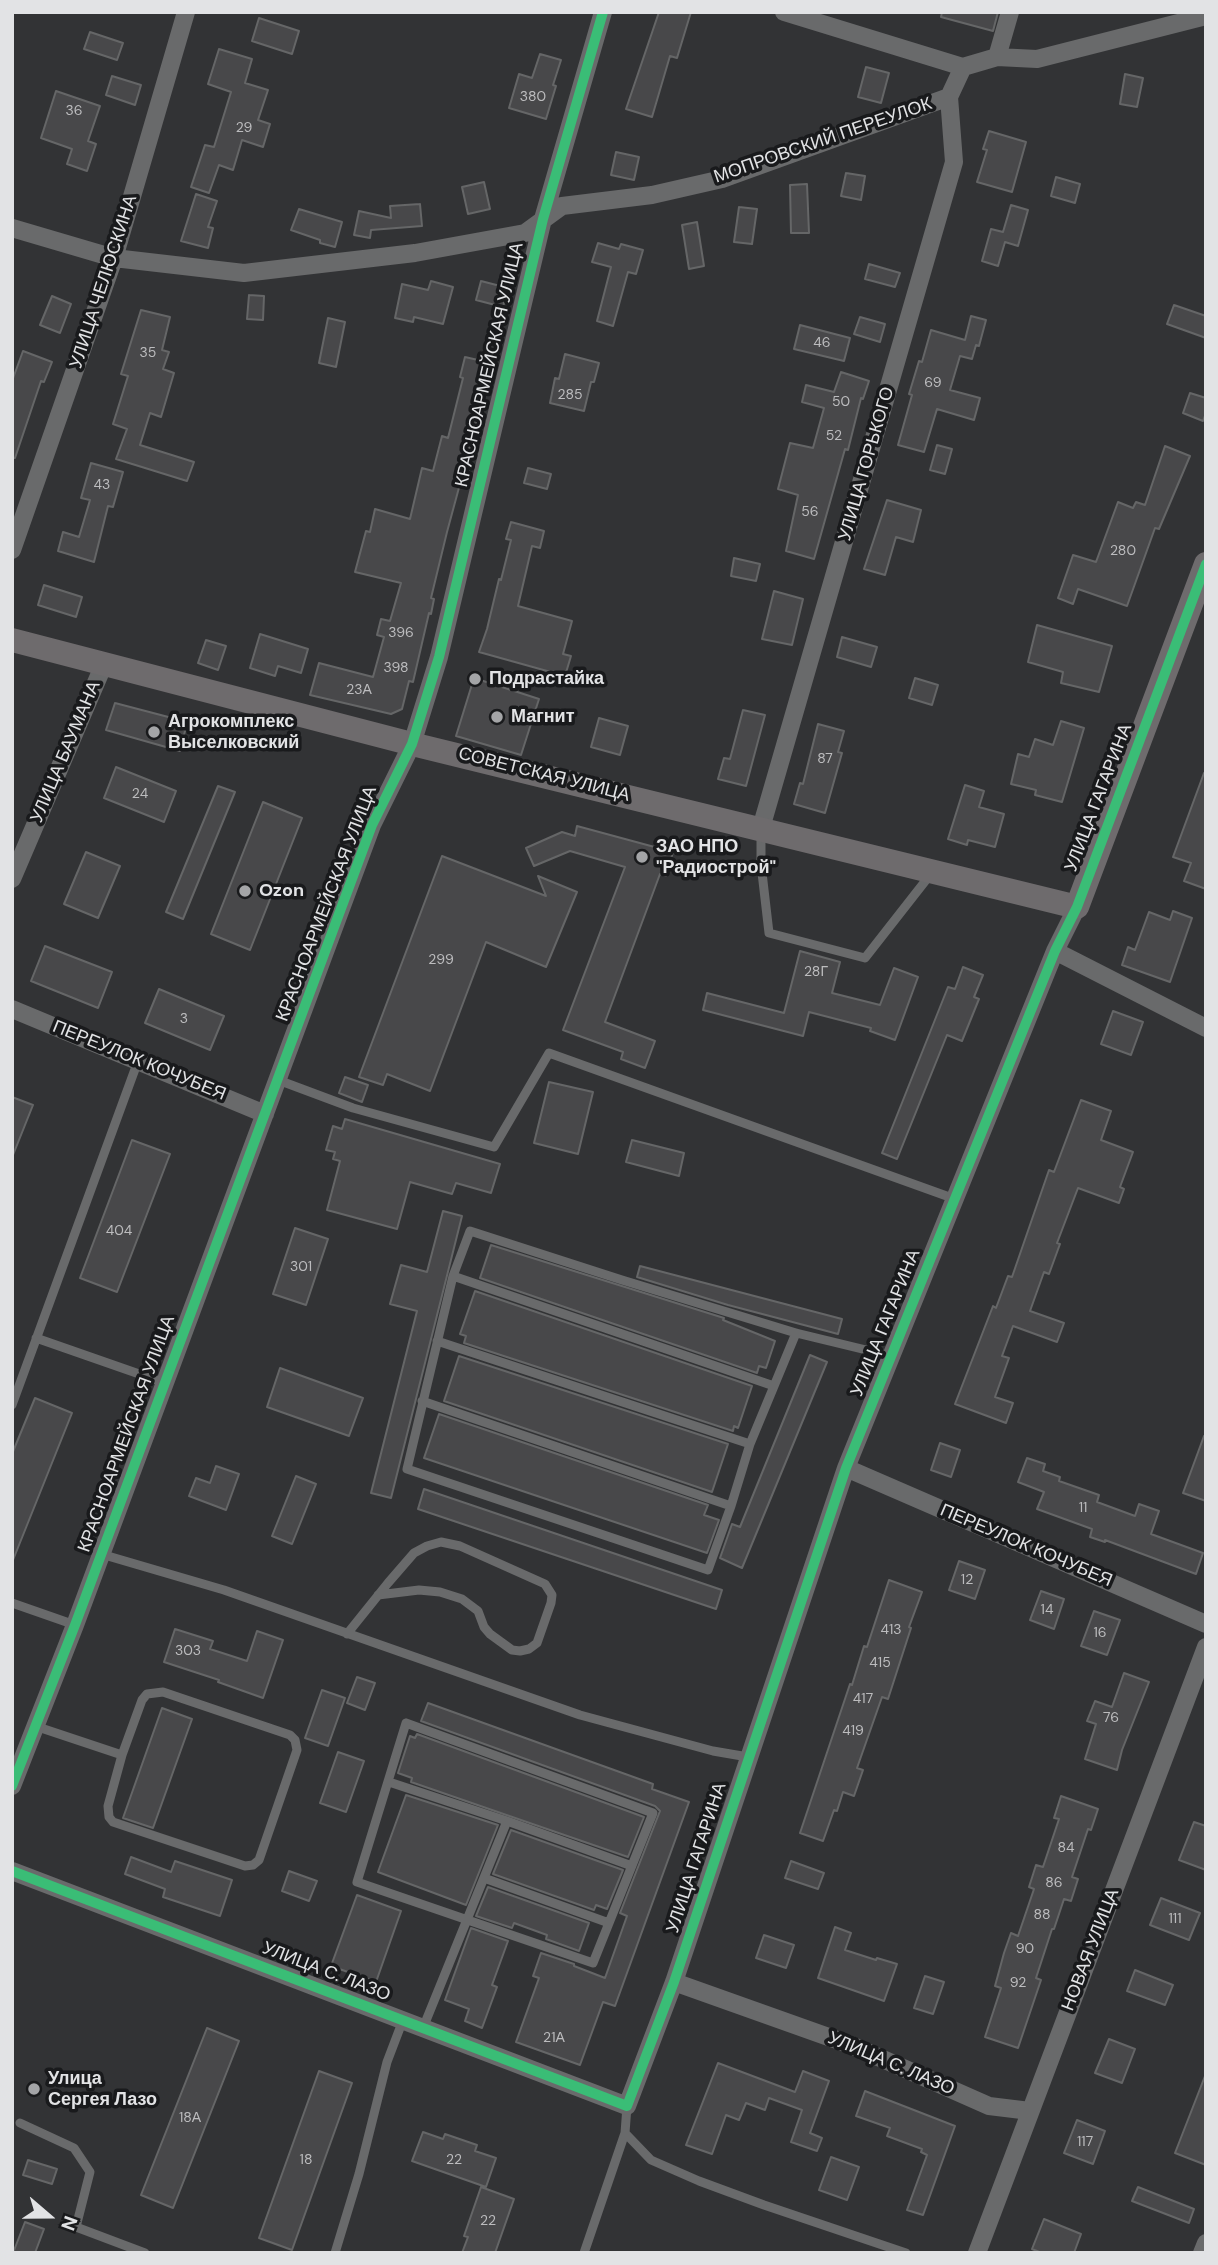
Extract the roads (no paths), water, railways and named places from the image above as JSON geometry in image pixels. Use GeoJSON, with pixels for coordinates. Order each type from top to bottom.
{"type":"FeatureCollection","features":[{"type":"Feature","properties":{"kind":"street","name":"УЛИЦА ЧЕЛЮСКИНА"},"geometry":{"type":"LineString","coordinates":[[12,550],[114,258],[186,12]]}},
{"type":"Feature","properties":{"kind":"street","name":"КРАСНОАРМЕЙСКАЯ УЛИЦА"},"geometry":{"type":"LineString","coordinates":[[12,1786],[75,1625],[372,825],[412,744],[439,657],[543,219],[603,12]]}},
{"type":"Feature","properties":{"kind":"street"},"geometry":{"type":"LineString","coordinates":[[784,12],[963,67],[997,57],[1037,60],[1206,16]]}},
{"type":"Feature","properties":{"kind":"street"},"geometry":{"type":"LineString","coordinates":[[997,57],[1010,12]]}},
{"type":"Feature","properties":{"kind":"street","name":"МОПРОВСКИЙ ПЕРЕУЛОК"},"geometry":{"type":"LineString","coordinates":[[12,228],[114,258],[244,273],[415,253],[524,233],[562,205],[652,195],[722,179],[949,97],[963,67]]}},
{"type":"Feature","properties":{"kind":"street","name":"УЛИЦА ГОРЬКОГО"},"geometry":{"type":"LineString","coordinates":[[761,828],[954,162],[949,97]]}},
{"type":"Feature","properties":{"kind":"street","name":"УЛИЦА ГАГАРИНА"},"geometry":{"type":"LineString","coordinates":[[627,2106],[674,1982],[846,1468],[1055,951],[1077,907],[1206,564]]}},
{"type":"Feature","properties":{"kind":"street","name":"СОВЕТСКАЯ УЛИЦА"},"geometry":{"type":"LineString","coordinates":[[12,640],[412,744],[1077,907]]}},
{"type":"Feature","properties":{"kind":"street","name":"УЛИЦА БАУМАНА"},"geometry":{"type":"LineString","coordinates":[[12,879],[104,664]]}},
{"type":"Feature","properties":{"kind":"street"},"geometry":{"type":"LineString","coordinates":[[1055,951],[1206,1028]]}},
{"type":"Feature","properties":{"kind":"street","name":"ПЕРЕУЛОК КОЧУБЕЯ"},"geometry":{"type":"LineString","coordinates":[[12,1009],[265,1114]]}},
{"type":"Feature","properties":{"kind":"street","name":"ПЕРЕУЛОК КОЧУБЕЯ"},"geometry":{"type":"LineString","coordinates":[[846,1468],[1206,1624]]}},
{"type":"Feature","properties":{"kind":"street","name":"НОВАЯ УЛИЦА"},"geometry":{"type":"LineString","coordinates":[[977,2253],[1206,1647]]}},
{"type":"Feature","properties":{"kind":"street","name":"УЛИЦА С. ЛАЗО"},"geometry":{"type":"LineString","coordinates":[[12,1871],[627,2106]]}},
{"type":"Feature","properties":{"kind":"street","name":"УЛИЦА С. ЛАЗО"},"geometry":{"type":"LineString","coordinates":[[674,1982],[850,2045],[989,2106],[1030,2111]]}},
{"type":"Feature","properties":{"kind":"street"},"geometry":{"type":"LineString","coordinates":[[1202,2253],[1206,2243]]}},
{"type":"Feature","properties":{"kind":"lane"},"geometry":{"type":"LineString","coordinates":[[761,828],[761,864],[769,933],[865,958],[933,871]]}},
{"type":"Feature","properties":{"kind":"lane"},"geometry":{"type":"LineString","coordinates":[[278,1080],[353,1108],[494,1147],[550,1053],[955,1199]]}},
{"type":"Feature","properties":{"kind":"lane"},"geometry":{"type":"LineString","coordinates":[[12,1405],[138,1061]]}},
{"type":"Feature","properties":{"kind":"lane"},"geometry":{"type":"LineString","coordinates":[[796,1333],[750,1444],[708,1570],[407,1469],[453,1276],[470,1231],[796,1333],[891,1356]]}},
{"type":"Feature","properties":{"kind":"lane"},"geometry":{"type":"LineString","coordinates":[[453,1276],[774,1386]]}},
{"type":"Feature","properties":{"kind":"lane"},"geometry":{"type":"LineString","coordinates":[[36,1338],[165,1383]]}},
{"type":"Feature","properties":{"kind":"lane"},"geometry":{"type":"LineString","coordinates":[[437,1341],[750,1444]]}},
{"type":"Feature","properties":{"kind":"lane"},"geometry":{"type":"LineString","coordinates":[[422,1401],[731,1506]]}},
{"type":"Feature","properties":{"kind":"lane"},"geometry":{"type":"LineString","coordinates":[[347,1634],[378,1595],[414,1553],[441,1542],[460,1546],[545,1584],[552,1595],[537,1643],[520,1651],[512,1650],[490,1634],[478,1611],[462,1600],[440,1592],[419,1590],[378,1595]]}},
{"type":"Feature","properties":{"kind":"lane"},"geometry":{"type":"LineString","coordinates":[[101,1554],[224,1590],[580,1715],[713,1751],[748,1757]]}},
{"type":"Feature","properties":{"kind":"lane"},"geometry":{"type":"LineString","coordinates":[[12,1603],[75,1625]]}},
{"type":"Feature","properties":{"kind":"lane"},"geometry":{"type":"LineString","coordinates":[[163,1692],[290,1735],[295,1740],[297,1750],[259,1860],[253,1865],[244,1866],[113,1822],[109,1817],[108,1805],[122,1755],[142,1700],[146,1694],[163,1692]]}},
{"type":"Feature","properties":{"kind":"lane"},"geometry":{"type":"LineString","coordinates":[[406,1723],[653,1813],[632,1866],[593,1963],[358,1882],[406,1723]]}},
{"type":"Feature","properties":{"kind":"lane"},"geometry":{"type":"LineString","coordinates":[[35,1726],[122,1755]]}},
{"type":"Feature","properties":{"kind":"lane"},"geometry":{"type":"LineString","coordinates":[[389,1782],[632,1866]]}},
{"type":"Feature","properties":{"kind":"lane"},"geometry":{"type":"LineString","coordinates":[[423,2028],[507,1821]]}},
{"type":"Feature","properties":{"kind":"lane"},"geometry":{"type":"LineString","coordinates":[[484,1878],[609,1923]]}},
{"type":"Feature","properties":{"kind":"lane"},"geometry":{"type":"LineString","coordinates":[[335,2253],[359,2174],[387,2062],[403,2020]]}},
{"type":"Feature","properties":{"kind":"lane"},"geometry":{"type":"LineString","coordinates":[[584,2253],[625,2133],[627,2106]]}},
{"type":"Feature","properties":{"kind":"lane"},"geometry":{"type":"LineString","coordinates":[[20,2123],[74,2148],[90,2172],[76,2227],[145,2253]]}},
{"type":"Feature","properties":{"kind":"lane"},"geometry":{"type":"LineString","coordinates":[[625,2133],[651,2160],[699,2181],[906,2253]]}},
{"type":"Feature","properties":{"kind":"place","name":"Подрастайка"},"geometry":{"type":"Point","coordinates":[475,679]}},
{"type":"Feature","properties":{"kind":"place","name":"Магнит"},"geometry":{"type":"Point","coordinates":[497,717]}},
{"type":"Feature","properties":{"kind":"place","name":"Агрокомплекс Выселковский"},"geometry":{"type":"Point","coordinates":[154,732]}},
{"type":"Feature","properties":{"kind":"place","name":"ЗАО НПО \"Радиострой\""},"geometry":{"type":"Point","coordinates":[642,857]}},
{"type":"Feature","properties":{"kind":"place","name":"Ozon"},"geometry":{"type":"Point","coordinates":[245,891]}},
{"type":"Feature","properties":{"kind":"place","name":"Улица Сергея Лазо"},"geometry":{"type":"Point","coordinates":[34,2089]}}]}
